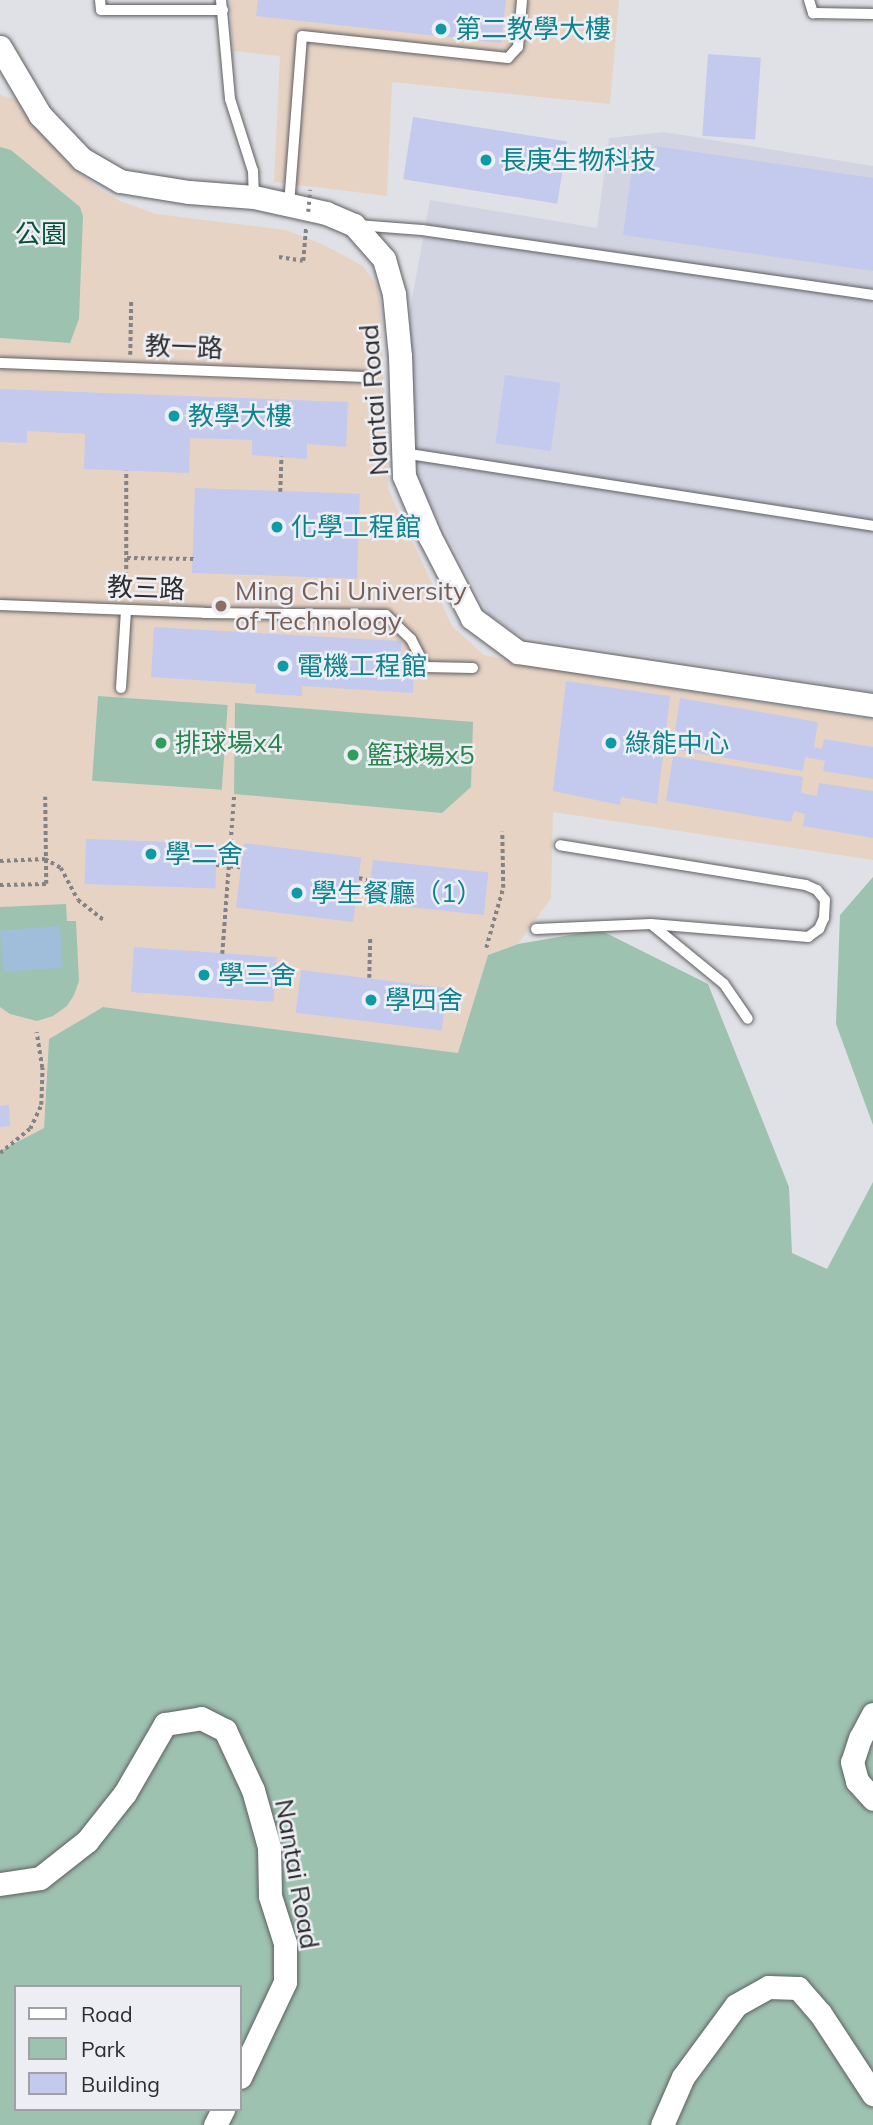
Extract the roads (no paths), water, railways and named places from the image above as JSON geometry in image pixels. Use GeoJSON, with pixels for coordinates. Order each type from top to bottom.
{"type":"FeatureCollection","features":[{"type":"Feature","properties":{"kind":"street","name":"Nantai Road"},"geometry":{"type":"LineString","coordinates":[[0,47],[40,115],[82,159],[110,176],[120,181],[189,192],[254,197],[326,213],[354,225],[384,259],[394,295],[400,356],[404,476],[430,537],[472,618],[518,652],[873,705]]}},
{"type":"Feature","properties":{"kind":"street"},"geometry":{"type":"LineString","coordinates":[[873,1714],[860,1738],[852,1762],[857,1781],[873,1799]]}},
{"type":"Feature","properties":{"kind":"street","name":"Nantai Road"},"geometry":{"type":"LineString","coordinates":[[0,1884],[40,1878],[87,1841],[125,1793],[164,1724],[201,1718],[225,1730],[253,1790],[269,1847],[270,1896],[285,1943],[285,1982],[242,2073]]}},
{"type":"Feature","properties":{"kind":"street"},"geometry":{"type":"LineString","coordinates":[[662,2125],[683,2077],[736,2005],[768,1987],[797,1989],[820,2013],[873,2094]]}},
{"type":"Feature","properties":{"kind":"lane"},"geometry":{"type":"LineString","coordinates":[[100,0],[101,10],[222,5],[230,99],[253,170],[254,197]]}},
{"type":"Feature","properties":{"kind":"lane"},"geometry":{"type":"LineString","coordinates":[[289,205],[302,36],[508,58],[518,47],[522,0]]}},
{"type":"Feature","properties":{"kind":"lane"},"geometry":{"type":"LineString","coordinates":[[809,0],[813,13],[873,14]]}},
{"type":"Feature","properties":{"kind":"lane"},"geometry":{"type":"LineString","coordinates":[[354,225],[422,230],[873,295]]}},
{"type":"Feature","properties":{"kind":"lane","name":"教一路"},"geometry":{"type":"LineString","coordinates":[[0,363],[367,377]]}},
{"type":"Feature","properties":{"kind":"lane"},"geometry":{"type":"LineString","coordinates":[[403,453],[873,526]]}},
{"type":"Feature","properties":{"kind":"lane","name":"教三路"},"geometry":{"type":"LineString","coordinates":[[0,605],[386,615],[411,639],[425,667],[473,668]]}},
{"type":"Feature","properties":{"kind":"lane"},"geometry":{"type":"LineString","coordinates":[[121,688],[127,610]]}},
{"type":"Feature","properties":{"kind":"lane"},"geometry":{"type":"LineString","coordinates":[[536,929],[651,924],[808,937],[819,929],[824,918],[825,900],[817,890],[806,885],[560,845]]}},
{"type":"Feature","properties":{"kind":"lane"},"geometry":{"type":"LineString","coordinates":[[651,924],[724,984],[748,1019]]}},
{"type":"Feature","properties":{"kind":"water"},"geometry":{"type":"Polygon","coordinates":[[[60,926],[63,968],[3,972],[0,930],[60,926]]]}},
{"type":"Feature","properties":{"kind":"place","name":"第二教學大樓"},"geometry":{"type":"Point","coordinates":[441,29]}},
{"type":"Feature","properties":{"kind":"place","name":"長庚生物科技"},"geometry":{"type":"Point","coordinates":[486,160]}},
{"type":"Feature","properties":{"kind":"place","name":"教學大樓"},"geometry":{"type":"Point","coordinates":[174,416]}},
{"type":"Feature","properties":{"kind":"place","name":"化學工程館"},"geometry":{"type":"Point","coordinates":[277,527]}},
{"type":"Feature","properties":{"kind":"place","name":"Ming Chi University of Technology"},"geometry":{"type":"Point","coordinates":[221,606]}},
{"type":"Feature","properties":{"kind":"place","name":"電機工程館"},"geometry":{"type":"Point","coordinates":[283,666]}},
{"type":"Feature","properties":{"kind":"place","name":"排球場x4"},"geometry":{"type":"Point","coordinates":[161,743]}},
{"type":"Feature","properties":{"kind":"place","name":"綠能中心"},"geometry":{"type":"Point","coordinates":[611,743]}},
{"type":"Feature","properties":{"kind":"place","name":"籃球場x5"},"geometry":{"type":"Point","coordinates":[353,755]}},
{"type":"Feature","properties":{"kind":"place","name":"學二舍"},"geometry":{"type":"Point","coordinates":[151,854]}},
{"type":"Feature","properties":{"kind":"place","name":"學生餐廳（1）"},"geometry":{"type":"Point","coordinates":[297,893]}},
{"type":"Feature","properties":{"kind":"place","name":"學三舍"},"geometry":{"type":"Point","coordinates":[204,975]}},
{"type":"Feature","properties":{"kind":"place","name":"學四舍"},"geometry":{"type":"Point","coordinates":[371,1000]}},
{"type":"Feature","properties":{"kind":"park label","name":"公園"},"geometry":{"type":"Point","coordinates":[41,234]}}]}
